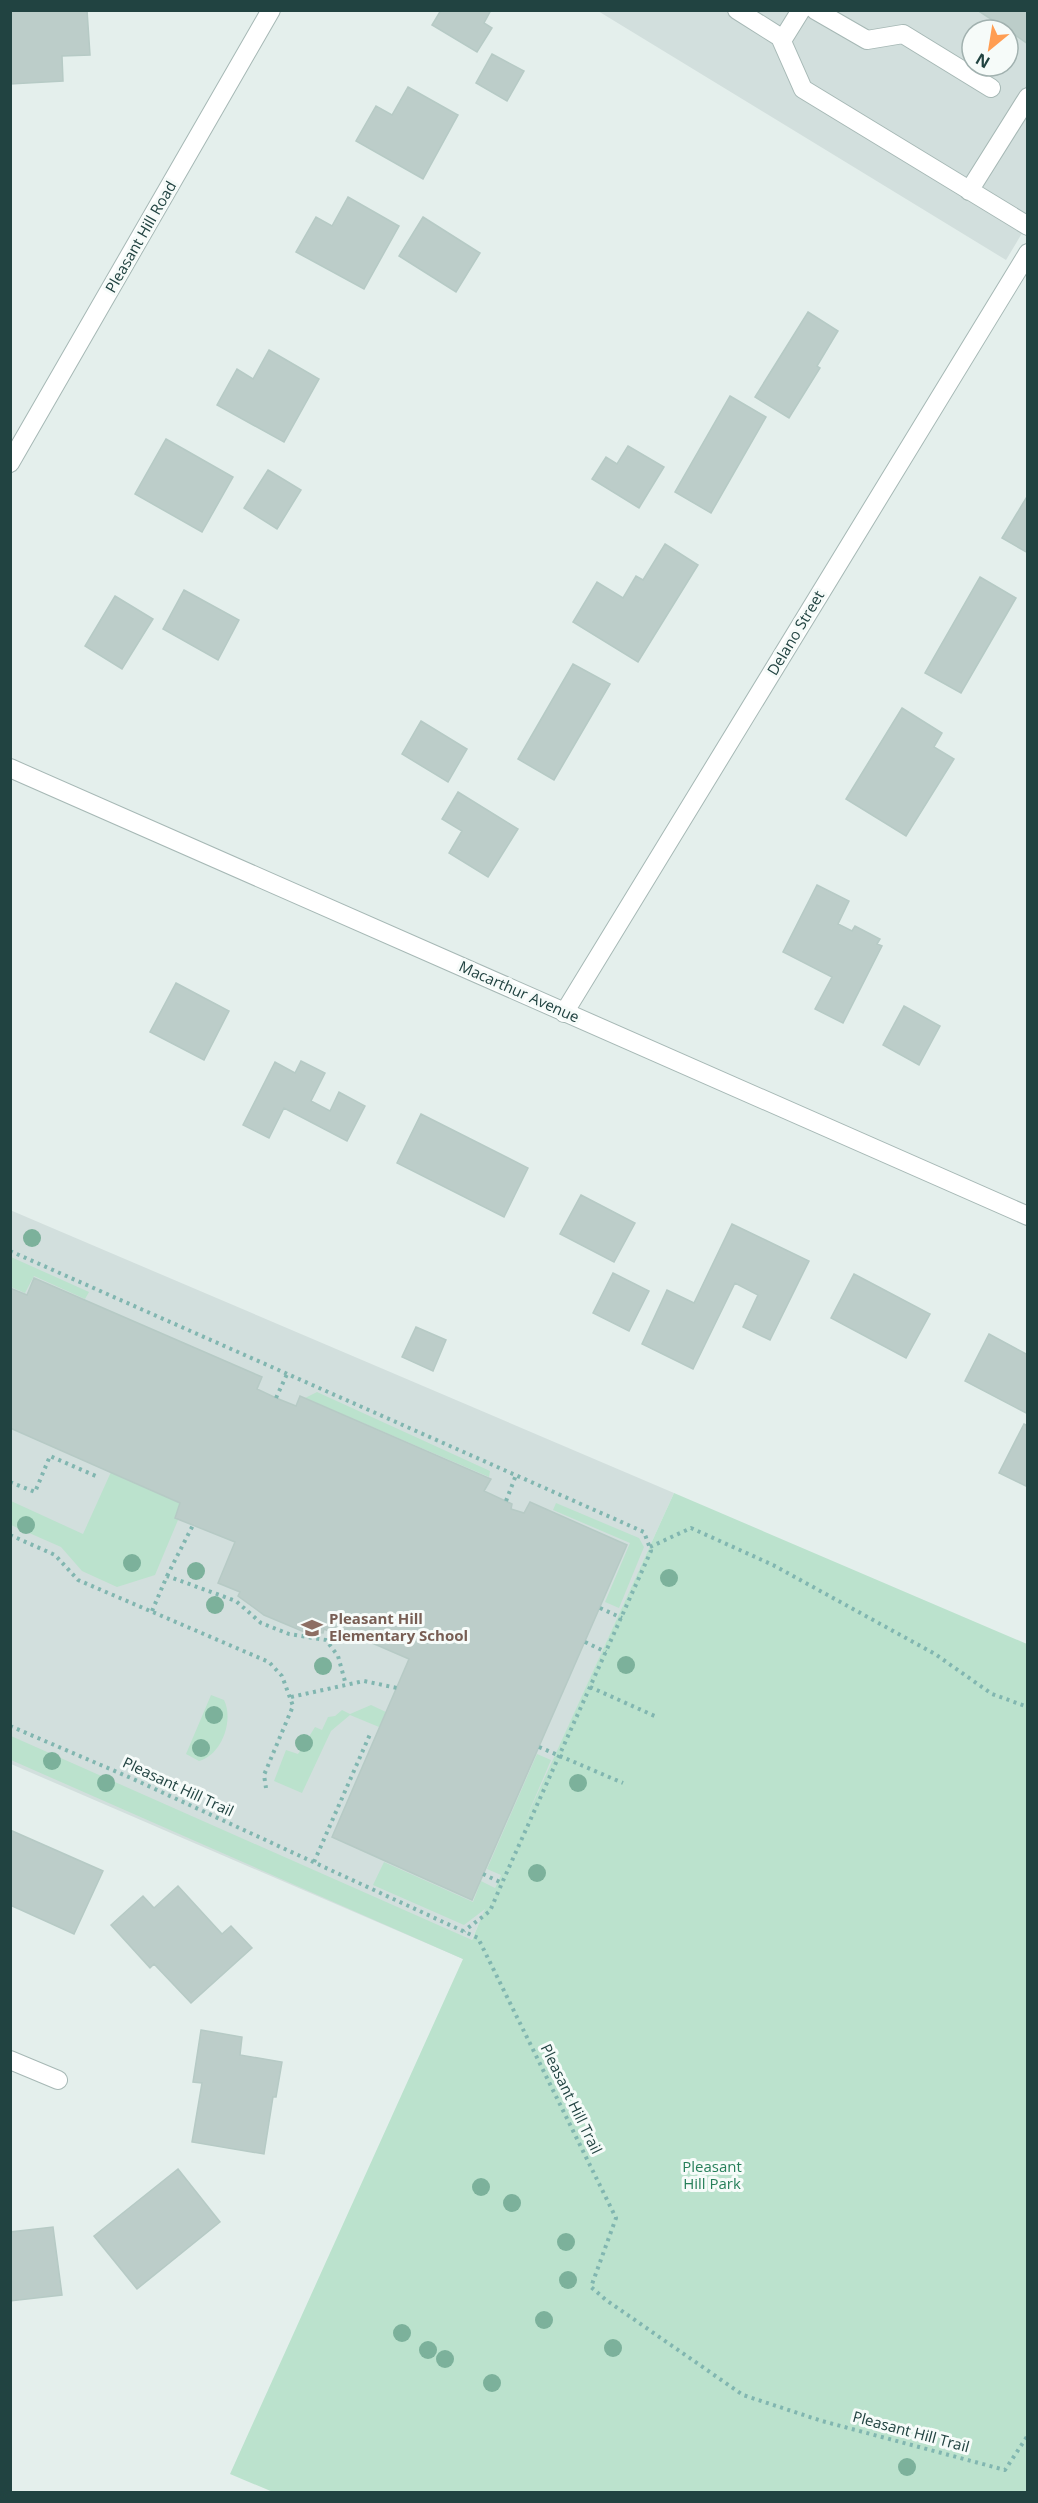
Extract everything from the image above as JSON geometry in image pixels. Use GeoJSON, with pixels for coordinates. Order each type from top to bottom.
{"type":"FeatureCollection","features":[{"type":"Feature","properties":{"kind":"street","name":"Pleasant Hill Road"},"geometry":{"type":"LineString","coordinates":[[10,463],[271,10]]}},
{"type":"Feature","properties":{"kind":"street"},"geometry":{"type":"LineString","coordinates":[[737,10],[783,39],[801,10]]}},
{"type":"Feature","properties":{"kind":"street"},"geometry":{"type":"LineString","coordinates":[[815,10],[867,40],[903,34],[991,88]]}},
{"type":"Feature","properties":{"kind":"street"},"geometry":{"type":"LineString","coordinates":[[780,37],[802,89],[1028,226]]}},
{"type":"Feature","properties":{"kind":"street"},"geometry":{"type":"LineString","coordinates":[[969,191],[1028,97]]}},
{"type":"Feature","properties":{"kind":"street","name":"Delano Street"},"geometry":{"type":"LineString","coordinates":[[564,1013],[1028,253]]}},
{"type":"Feature","properties":{"kind":"street","name":"Macarthur Avenue"},"geometry":{"type":"LineString","coordinates":[[10,768],[1028,1216]]}},
{"type":"Feature","properties":{"kind":"street"},"geometry":{"type":"LineString","coordinates":[[10,2060],[58,2080]]}},
{"type":"Feature","properties":{"kind":"path"},"geometry":{"type":"LineString","coordinates":[[10,1251],[644,1532],[651,1551],[490,1911],[464,1931]]}},
{"type":"Feature","properties":{"kind":"path"},"geometry":{"type":"LineString","coordinates":[[276,1398],[287,1374]]}},
{"type":"Feature","properties":{"kind":"path"},"geometry":{"type":"LineString","coordinates":[[10,1482],[35,1492],[50,1456],[98,1477]]}},
{"type":"Feature","properties":{"kind":"path"},"geometry":{"type":"LineString","coordinates":[[506,1501],[516,1475]]}},
{"type":"Feature","properties":{"kind":"path"},"geometry":{"type":"LineString","coordinates":[[152,1611],[193,1525]]}},
{"type":"Feature","properties":{"kind":"path"},"geometry":{"type":"LineString","coordinates":[[650,1547],[691,1528],[773,1565],[935,1654],[992,1694],[1028,1707]]}},
{"type":"Feature","properties":{"kind":"path"},"geometry":{"type":"LineString","coordinates":[[10,1535],[55,1555],[78,1580],[270,1662],[282,1676],[293,1706],[264,1775],[266,1788]]}},
{"type":"Feature","properties":{"kind":"path"},"geometry":{"type":"LineString","coordinates":[[167,1576],[236,1601],[261,1623],[289,1634],[326,1640],[338,1656],[346,1685]]}},
{"type":"Feature","properties":{"kind":"path"},"geometry":{"type":"LineString","coordinates":[[600,1608],[621,1618]]}},
{"type":"Feature","properties":{"kind":"path"},"geometry":{"type":"LineString","coordinates":[[585,1642],[606,1652]]}},
{"type":"Feature","properties":{"kind":"path"},"geometry":{"type":"LineString","coordinates":[[291,1697],[364,1681],[397,1689]]}},
{"type":"Feature","properties":{"kind":"path"},"geometry":{"type":"LineString","coordinates":[[591,1687],[657,1717]]}},
{"type":"Feature","properties":{"kind":"path","name":"Pleasant Hill Trail"},"geometry":{"type":"LineString","coordinates":[[10,1726],[131,1778],[478,1938],[616,2218],[591,2287],[606,2300],[743,2395],[822,2421],[1005,2470],[1028,2435]]}},
{"type":"Feature","properties":{"kind":"path"},"geometry":{"type":"LineString","coordinates":[[314,1862],[371,1732]]}},
{"type":"Feature","properties":{"kind":"path"},"geometry":{"type":"LineString","coordinates":[[539,1747],[623,1783]]}},
{"type":"Feature","properties":{"kind":"path"},"geometry":{"type":"LineString","coordinates":[[483,1874],[502,1883]]}},
{"type":"Feature","properties":{"kind":"shaded area"},"geometry":{"type":"Polygon","coordinates":[[[598,11],[1027,11],[1027,225],[1006,260],[598,11]]]}},
{"type":"Feature","properties":{"kind":"shaded area","name":"Pleasant Hill Elementary School"},"geometry":{"type":"Polygon","coordinates":[[[10,1210],[674,1493],[463,1959],[11,1764],[10,1210]]]}},
{"type":"Feature","properties":{"kind":"green space"},"geometry":{"type":"Polygon","coordinates":[[[11,1257],[89,1292],[85,1299],[34,1276],[25,1293],[11,1287],[11,1257]]]}},
{"type":"Feature","properties":{"kind":"green space"},"geometry":{"type":"Polygon","coordinates":[[[317,1392],[490,1471],[489,1477],[305,1398],[317,1392]]]}},
{"type":"Feature","properties":{"kind":"green space"},"geometry":{"type":"Polygon","coordinates":[[[111,1472],[180,1503],[175,1517],[178,1520],[155,1575],[117,1587],[82,1571],[61,1547],[11,1525],[11,1501],[83,1534],[111,1472]]]}},
{"type":"Feature","properties":{"kind":"green space","name":"Pleasant Hill Park"},"geometry":{"type":"Polygon","coordinates":[[[674,1493],[1027,1644],[1027,2492],[273,2492],[230,2474],[463,1959],[11,1760],[11,1736],[472,1940],[485,1909],[464,1925],[373,1885],[384,1862],[473,1902],[481,1881],[495,1888],[501,1875],[487,1869],[537,1754],[551,1760],[525,1821],[674,1493]]]}},
{"type":"Feature","properties":{"kind":"green space"},"geometry":{"type":"Polygon","coordinates":[[[556,1503],[639,1538],[644,1547],[619,1608],[605,1602],[630,1543],[553,1510],[556,1503]]]}},
{"type":"Feature","properties":{"kind":"green space"},"geometry":{"type":"Polygon","coordinates":[[[211,1695],[224,1700],[228,1717],[227,1727],[214,1752],[199,1761],[186,1754],[211,1695]]]}},
{"type":"Feature","properties":{"kind":"green space"},"geometry":{"type":"Polygon","coordinates":[[[371,1705],[386,1712],[379,1727],[350,1715],[331,1731],[302,1793],[274,1781],[286,1750],[298,1754],[315,1727],[322,1730],[328,1717],[335,1716],[342,1710],[350,1714],[371,1705]]]}},
{"type":"Feature","properties":{"kind":"building"},"geometry":{"type":"Polygon","coordinates":[[[10,10],[87,10],[90,55],[62,56],[63,81],[10,84],[10,10]]]}},
{"type":"Feature","properties":{"kind":"building"},"geometry":{"type":"Polygon","coordinates":[[[441,10],[491,10],[484,23],[492,28],[477,52],[432,25],[441,10]]]}},
{"type":"Feature","properties":{"kind":"building"},"geometry":{"type":"Polygon","coordinates":[[[977,10],[1028,10],[1028,44],[1020,38],[1020,18],[989,18],[977,10]]]}},
{"type":"Feature","properties":{"kind":"building"},"geometry":{"type":"Polygon","coordinates":[[[492,54],[524,71],[507,101],[476,83],[492,54]]]}},
{"type":"Feature","properties":{"kind":"building"},"geometry":{"type":"Polygon","coordinates":[[[408,87],[458,115],[423,179],[356,141],[376,106],[392,115],[408,87]]]}},
{"type":"Feature","properties":{"kind":"building"},"geometry":{"type":"Polygon","coordinates":[[[348,197],[399,226],[364,289],[296,252],[316,217],[332,226],[348,197]]]}},
{"type":"Feature","properties":{"kind":"building"},"geometry":{"type":"Polygon","coordinates":[[[423,217],[480,253],[456,292],[399,256],[423,217]]]}},
{"type":"Feature","properties":{"kind":"building"},"geometry":{"type":"Polygon","coordinates":[[[808,312],[838,331],[817,366],[820,368],[789,418],[755,397],[808,312]]]}},
{"type":"Feature","properties":{"kind":"building"},"geometry":{"type":"Polygon","coordinates":[[[269,350],[319,379],[284,442],[217,405],[237,369],[253,379],[269,350]]]}},
{"type":"Feature","properties":{"kind":"building"},"geometry":{"type":"Polygon","coordinates":[[[730,396],[766,417],[711,513],[675,492],[730,396]]]}},
{"type":"Feature","properties":{"kind":"building"},"geometry":{"type":"Polygon","coordinates":[[[166,439],[233,477],[202,532],[135,494],[166,439]]]}},
{"type":"Feature","properties":{"kind":"building"},"geometry":{"type":"Polygon","coordinates":[[[628,446],[664,467],[639,508],[592,479],[606,457],[617,464],[628,446]]]}},
{"type":"Feature","properties":{"kind":"building"},"geometry":{"type":"Polygon","coordinates":[[[268,470],[301,490],[277,529],[244,508],[268,470]]]}},
{"type":"Feature","properties":{"kind":"building"},"geometry":{"type":"Polygon","coordinates":[[[1028,495],[1028,553],[1002,538],[1028,495]]]}},
{"type":"Feature","properties":{"kind":"building"},"geometry":{"type":"Polygon","coordinates":[[[665,544],[698,565],[638,662],[573,622],[597,582],[623,598],[636,576],[643,580],[665,544]]]}},
{"type":"Feature","properties":{"kind":"building"},"geometry":{"type":"Polygon","coordinates":[[[980,577],[1016,598],[961,693],[925,673],[980,577]]]}},
{"type":"Feature","properties":{"kind":"building"},"geometry":{"type":"Polygon","coordinates":[[[184,590],[239,620],[218,660],[163,629],[184,590]]]}},
{"type":"Feature","properties":{"kind":"building"},"geometry":{"type":"Polygon","coordinates":[[[115,596],[153,619],[122,669],[85,646],[115,596]]]}},
{"type":"Feature","properties":{"kind":"building"},"geometry":{"type":"Polygon","coordinates":[[[573,664],[610,684],[554,780],[518,759],[573,664]]]}},
{"type":"Feature","properties":{"kind":"building"},"geometry":{"type":"Polygon","coordinates":[[[902,708],[942,733],[934,747],[954,759],[906,836],[846,799],[902,708]]]}},
{"type":"Feature","properties":{"kind":"building"},"geometry":{"type":"Polygon","coordinates":[[[421,721],[467,749],[448,782],[402,754],[421,721]]]}},
{"type":"Feature","properties":{"kind":"building"},"geometry":{"type":"Polygon","coordinates":[[[458,792],[518,829],[488,877],[449,853],[462,831],[442,819],[458,792]]]}},
{"type":"Feature","properties":{"kind":"building"},"geometry":{"type":"Polygon","coordinates":[[[817,885],[849,901],[838,924],[852,931],[855,926],[880,939],[877,944],[882,946],[843,1023],[815,1009],[832,977],[783,952],[817,885]]]}},
{"type":"Feature","properties":{"kind":"building"},"geometry":{"type":"Polygon","coordinates":[[[176,983],[229,1011],[204,1060],[150,1032],[176,983]]]}},
{"type":"Feature","properties":{"kind":"building"},"geometry":{"type":"Polygon","coordinates":[[[904,1006],[940,1026],[919,1065],[883,1045],[904,1006]]]}},
{"type":"Feature","properties":{"kind":"building"},"geometry":{"type":"Polygon","coordinates":[[[301,1061],[325,1073],[311,1101],[330,1111],[339,1092],[365,1106],[347,1141],[284,1108],[269,1138],[243,1125],[275,1062],[295,1073],[301,1061]]]}},
{"type":"Feature","properties":{"kind":"building"},"geometry":{"type":"Polygon","coordinates":[[[421,1114],[528,1168],[504,1217],[397,1163],[421,1114]]]}},
{"type":"Feature","properties":{"kind":"building"},"geometry":{"type":"Polygon","coordinates":[[[581,1195],[635,1223],[614,1262],[560,1234],[581,1195]]]}},
{"type":"Feature","properties":{"kind":"building"},"geometry":{"type":"Polygon","coordinates":[[[732,1224],[809,1261],[770,1340],[743,1327],[758,1295],[735,1283],[693,1369],[642,1344],[667,1290],[694,1303],[732,1224]]]}},
{"type":"Feature","properties":{"kind":"building"},"geometry":{"type":"Polygon","coordinates":[[[613,1273],[649,1291],[629,1331],[593,1313],[613,1273]]]}},
{"type":"Feature","properties":{"kind":"building"},"geometry":{"type":"Polygon","coordinates":[[[854,1274],[930,1314],[906,1358],[831,1318],[854,1274]]]}},
{"type":"Feature","properties":{"kind":"building"},"geometry":{"type":"Polygon","coordinates":[[[34,1278],[262,1377],[257,1389],[276,1398],[296,1406],[300,1396],[491,1479],[484,1491],[512,1504],[511,1509],[524,1513],[530,1502],[627,1545],[472,1900],[332,1837],[409,1659],[349,1633],[346,1639],[324,1629],[323,1633],[302,1631],[264,1615],[238,1596],[240,1592],[218,1583],[235,1542],[175,1518],[180,1503],[10,1428],[10,1288],[27,1295],[34,1278]]]}},
{"type":"Feature","properties":{"kind":"building"},"geometry":{"type":"Polygon","coordinates":[[[416,1327],[446,1340],[433,1371],[402,1357],[416,1327]]]}},
{"type":"Feature","properties":{"kind":"building"},"geometry":{"type":"Polygon","coordinates":[[[989,1334],[1028,1355],[1028,1414],[965,1381],[989,1334]]]}},
{"type":"Feature","properties":{"kind":"building"},"geometry":{"type":"Polygon","coordinates":[[[1024,1424],[1028,1426],[1028,1487],[999,1473],[1024,1424]]]}},
{"type":"Feature","properties":{"kind":"building"},"geometry":{"type":"Polygon","coordinates":[[[10,1830],[103,1871],[74,1934],[10,1905],[10,1830]]]}},
{"type":"Feature","properties":{"kind":"building"},"geometry":{"type":"Polygon","coordinates":[[[178,1886],[222,1934],[231,1926],[252,1948],[191,2003],[154,1964],[150,1968],[111,1925],[143,1896],[154,1908],[178,1886]]]}},
{"type":"Feature","properties":{"kind":"building"},"geometry":{"type":"Polygon","coordinates":[[[201,2030],[242,2037],[240,2055],[282,2062],[276,2097],[273,2097],[264,2154],[192,2142],[202,2083],[193,2082],[201,2030]]]}},
{"type":"Feature","properties":{"kind":"building"},"geometry":{"type":"Polygon","coordinates":[[[178,2169],[220,2222],[137,2289],[94,2236],[178,2169]]]}},
{"type":"Feature","properties":{"kind":"building"},"geometry":{"type":"Polygon","coordinates":[[[53,2227],[62,2295],[10,2301],[10,2232],[53,2227]]]}},
{"type":"Feature","properties":{"kind":"place","name":"Pleasant Hill Elementary School"},"geometry":{"type":"Point","coordinates":[312,1628]}}]}
